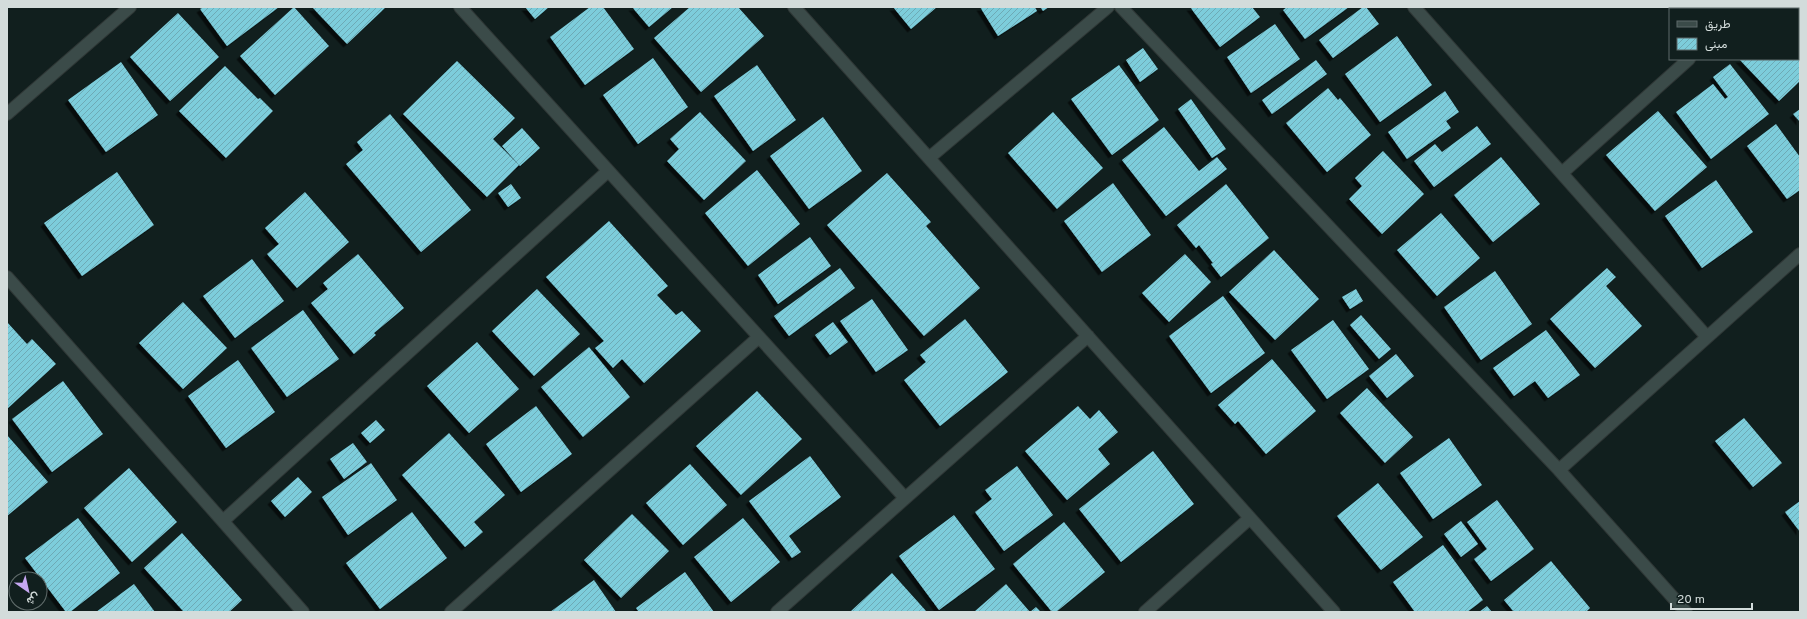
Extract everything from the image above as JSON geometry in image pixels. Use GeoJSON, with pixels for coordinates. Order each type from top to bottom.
{"type":"FeatureCollection","features":[{"type":"Feature","properties":{"kind":"street"},"geometry":{"type":"LineString","coordinates":[[7,114],[130,7]]}},
{"type":"Feature","properties":{"kind":"street"},"geometry":{"type":"LineString","coordinates":[[460,7],[905,498]]}},
{"type":"Feature","properties":{"kind":"street"},"geometry":{"type":"LineString","coordinates":[[794,7],[1334,612]]}},
{"type":"Feature","properties":{"kind":"street"},"geometry":{"type":"LineString","coordinates":[[928,158],[1108,7]]}},
{"type":"Feature","properties":{"kind":"street"},"geometry":{"type":"LineString","coordinates":[[1121,7],[1559,470],[1686,612]]}},
{"type":"Feature","properties":{"kind":"street"},"geometry":{"type":"LineString","coordinates":[[1414,7],[1707,337]]}},
{"type":"Feature","properties":{"kind":"street"},"geometry":{"type":"LineString","coordinates":[[1562,173],[1688,60]]}},
{"type":"Feature","properties":{"kind":"street"},"geometry":{"type":"LineString","coordinates":[[223,521],[608,171]]}},
{"type":"Feature","properties":{"kind":"street"},"geometry":{"type":"LineString","coordinates":[[1559,470],[1800,254]]}},
{"type":"Feature","properties":{"kind":"street"},"geometry":{"type":"LineString","coordinates":[[7,276],[303,612]]}},
{"type":"Feature","properties":{"kind":"street"},"geometry":{"type":"LineString","coordinates":[[776,612],[1088,336]]}},
{"type":"Feature","properties":{"kind":"street"},"geometry":{"type":"LineString","coordinates":[[451,612],[759,337]]}},
{"type":"Feature","properties":{"kind":"street"},"geometry":{"type":"LineString","coordinates":[[1145,612],[1250,518]]}},
{"type":"Feature","properties":{"kind":"building"},"geometry":{"type":"Polygon","coordinates":[[[203,7],[279,7],[227,46],[200,9],[203,7]]]}},
{"type":"Feature","properties":{"kind":"building"},"geometry":{"type":"Polygon","coordinates":[[[294,7],[329,46],[275,95],[240,56],[294,7]]]}},
{"type":"Feature","properties":{"kind":"building"},"geometry":{"type":"Polygon","coordinates":[[[312,7],[386,7],[347,44],[312,7]]]}},
{"type":"Feature","properties":{"kind":"building"},"geometry":{"type":"Polygon","coordinates":[[[525,7],[549,7],[535,19],[525,7]]]}},
{"type":"Feature","properties":{"kind":"building"},"geometry":{"type":"Polygon","coordinates":[[[590,7],[603,7],[634,49],[585,85],[550,37],[590,7]]]}},
{"type":"Feature","properties":{"kind":"building"},"geometry":{"type":"Polygon","coordinates":[[[632,7],[673,7],[649,27],[632,7]]]}},
{"type":"Feature","properties":{"kind":"building"},"geometry":{"type":"Polygon","coordinates":[[[690,7],[738,7],[764,36],[701,92],[654,38],[690,7]]]}},
{"type":"Feature","properties":{"kind":"building"},"geometry":{"type":"Polygon","coordinates":[[[893,7],[937,7],[911,29],[893,7]]]}},
{"type":"Feature","properties":{"kind":"building"},"geometry":{"type":"Polygon","coordinates":[[[980,7],[1035,7],[1037,11],[998,36],[980,7]]]}},
{"type":"Feature","properties":{"kind":"building"},"geometry":{"type":"Polygon","coordinates":[[[1040,7],[1049,7],[1043,11],[1040,7]]]}},
{"type":"Feature","properties":{"kind":"building"},"geometry":{"type":"Polygon","coordinates":[[[1190,7],[1252,7],[1260,17],[1220,47],[1190,7]]]}},
{"type":"Feature","properties":{"kind":"building"},"geometry":{"type":"Polygon","coordinates":[[[1287,7],[1349,7],[1305,39],[1283,10],[1287,7]]]}},
{"type":"Feature","properties":{"kind":"building"},"geometry":{"type":"Polygon","coordinates":[[[1363,7],[1366,7],[1379,24],[1333,58],[1319,40],[1363,7]]]}},
{"type":"Feature","properties":{"kind":"building"},"geometry":{"type":"Polygon","coordinates":[[[178,13],[219,57],[170,101],[130,57],[178,13]]]}},
{"type":"Feature","properties":{"kind":"building"},"geometry":{"type":"Polygon","coordinates":[[[1275,24],[1300,59],[1251,93],[1227,57],[1275,24]]]}},
{"type":"Feature","properties":{"kind":"building"},"geometry":{"type":"Polygon","coordinates":[[[1799,24],[1800,81],[1779,101],[1740,60],[1799,60],[1799,24]]]}},
{"type":"Feature","properties":{"kind":"building"},"geometry":{"type":"Polygon","coordinates":[[[1397,36],[1432,85],[1380,122],[1345,74],[1397,36]]]}},
{"type":"Feature","properties":{"kind":"building"},"geometry":{"type":"Polygon","coordinates":[[[1143,48],[1158,69],[1140,82],[1126,60],[1143,48]]]}},
{"type":"Feature","properties":{"kind":"building"},"geometry":{"type":"Polygon","coordinates":[[[653,58],[688,107],[638,144],[603,95],[653,58]]]}},
{"type":"Feature","properties":{"kind":"building"},"geometry":{"type":"Polygon","coordinates":[[[1316,60],[1327,74],[1272,114],[1262,100],[1316,60]]]}},
{"type":"Feature","properties":{"kind":"building"},"geometry":{"type":"Polygon","coordinates":[[[457,61],[515,118],[493,139],[519,165],[487,197],[403,114],[457,61]]]}},
{"type":"Feature","properties":{"kind":"building"},"geometry":{"type":"Polygon","coordinates":[[[121,62],[158,115],[106,152],[68,100],[121,62]]]}},
{"type":"Feature","properties":{"kind":"building"},"geometry":{"type":"Polygon","coordinates":[[[1730,64],[1769,114],[1711,159],[1676,112],[1713,84],[1725,99],[1728,97],[1713,77],[1730,64]]]}},
{"type":"Feature","properties":{"kind":"building"},"geometry":{"type":"Polygon","coordinates":[[[757,65],[796,120],[753,151],[714,96],[757,65]]]}},
{"type":"Feature","properties":{"kind":"building"},"geometry":{"type":"Polygon","coordinates":[[[1119,65],[1159,120],[1112,155],[1071,99],[1119,65]]]}},
{"type":"Feature","properties":{"kind":"building"},"geometry":{"type":"Polygon","coordinates":[[[225,66],[258,99],[260,98],[273,111],[226,158],[179,111],[225,66]]]}},
{"type":"Feature","properties":{"kind":"building"},"geometry":{"type":"Polygon","coordinates":[[[1328,88],[1338,100],[1340,98],[1371,135],[1327,172],[1286,123],[1328,88]]]}},
{"type":"Feature","properties":{"kind":"building"},"geometry":{"type":"Polygon","coordinates":[[[1445,91],[1459,112],[1446,121],[1451,128],[1407,159],[1388,132],[1445,91]]]}},
{"type":"Feature","properties":{"kind":"building"},"geometry":{"type":"Polygon","coordinates":[[[1191,99],[1226,149],[1212,158],[1178,109],[1191,99]]]}},
{"type":"Feature","properties":{"kind":"building"},"geometry":{"type":"Polygon","coordinates":[[[1800,109],[1800,122],[1793,114],[1800,109]]]}},
{"type":"Feature","properties":{"kind":"building"},"geometry":{"type":"Polygon","coordinates":[[[1658,111],[1707,167],[1655,211],[1606,155],[1658,111]]]}},
{"type":"Feature","properties":{"kind":"building"},"geometry":{"type":"Polygon","coordinates":[[[700,112],[746,161],[704,200],[667,161],[679,149],[670,139],[700,112]]]}},
{"type":"Feature","properties":{"kind":"building"},"geometry":{"type":"Polygon","coordinates":[[[1053,112],[1103,168],[1057,209],[1008,153],[1053,112]]]}},
{"type":"Feature","properties":{"kind":"building"},"geometry":{"type":"Polygon","coordinates":[[[390,114],[471,210],[421,252],[346,164],[363,150],[357,142],[390,114]]]}},
{"type":"Feature","properties":{"kind":"building"},"geometry":{"type":"Polygon","coordinates":[[[823,117],[862,171],[809,209],[770,156],[823,117]]]}},
{"type":"Feature","properties":{"kind":"building"},"geometry":{"type":"Polygon","coordinates":[[[1776,124],[1800,157],[1800,190],[1787,199],[1747,146],[1776,124]]]}},
{"type":"Feature","properties":{"kind":"building"},"geometry":{"type":"Polygon","coordinates":[[[1477,126],[1491,144],[1434,187],[1414,161],[1435,144],[1442,152],[1477,126]]]}},
{"type":"Feature","properties":{"kind":"building"},"geometry":{"type":"Polygon","coordinates":[[[1164,127],[1199,171],[1217,157],[1227,169],[1166,216],[1122,160],[1164,127]]]}},
{"type":"Feature","properties":{"kind":"building"},"geometry":{"type":"Polygon","coordinates":[[[522,128],[540,148],[520,166],[502,146],[522,128]]]}},
{"type":"Feature","properties":{"kind":"building"},"geometry":{"type":"Polygon","coordinates":[[[1383,151],[1424,194],[1382,234],[1349,199],[1362,186],[1355,178],[1383,151]]]}},
{"type":"Feature","properties":{"kind":"building"},"geometry":{"type":"Polygon","coordinates":[[[1501,157],[1540,204],[1493,242],[1454,195],[1501,157]]]}},
{"type":"Feature","properties":{"kind":"building"},"geometry":{"type":"Polygon","coordinates":[[[757,170],[800,224],[748,266],[705,213],[757,170]]]}},
{"type":"Feature","properties":{"kind":"building"},"geometry":{"type":"Polygon","coordinates":[[[117,172],[154,225],[82,276],[44,223],[117,172]]]}},
{"type":"Feature","properties":{"kind":"building"},"geometry":{"type":"Polygon","coordinates":[[[887,173],[931,222],[926,226],[980,288],[924,336],[827,225],[887,173]]]}},
{"type":"Feature","properties":{"kind":"building"},"geometry":{"type":"Polygon","coordinates":[[[1716,180],[1753,232],[1702,268],[1665,216],[1716,180]]]}},
{"type":"Feature","properties":{"kind":"building"},"geometry":{"type":"Polygon","coordinates":[[[1113,183],[1151,235],[1102,272],[1064,221],[1113,183]]]}},
{"type":"Feature","properties":{"kind":"building"},"geometry":{"type":"Polygon","coordinates":[[[511,184],[521,198],[508,207],[498,193],[511,184]]]}},
{"type":"Feature","properties":{"kind":"building"},"geometry":{"type":"Polygon","coordinates":[[[1226,184],[1269,238],[1221,277],[1211,264],[1213,263],[1199,245],[1196,248],[1177,225],[1226,184]]]}},
{"type":"Feature","properties":{"kind":"building"},"geometry":{"type":"Polygon","coordinates":[[[305,192],[349,242],[297,288],[267,254],[279,244],[265,228],[305,192]]]}},
{"type":"Feature","properties":{"kind":"building"},"geometry":{"type":"Polygon","coordinates":[[[1441,213],[1480,258],[1437,296],[1397,250],[1441,213]]]}},
{"type":"Feature","properties":{"kind":"building"},"geometry":{"type":"Polygon","coordinates":[[[609,221],[668,286],[657,295],[676,315],[682,311],[701,331],[644,383],[622,359],[613,368],[595,348],[604,341],[546,277],[609,221]]]}},
{"type":"Feature","properties":{"kind":"building"},"geometry":{"type":"Polygon","coordinates":[[[810,237],[831,266],[778,304],[758,275],[810,237]]]}},
{"type":"Feature","properties":{"kind":"building"},"geometry":{"type":"Polygon","coordinates":[[[1274,250],[1319,299],[1275,340],[1229,292],[1274,250]]]}},
{"type":"Feature","properties":{"kind":"building"},"geometry":{"type":"Polygon","coordinates":[[[358,254],[404,308],[374,333],[376,335],[354,354],[311,303],[328,289],[323,283],[358,254]]]}},
{"type":"Feature","properties":{"kind":"building"},"geometry":{"type":"Polygon","coordinates":[[[1185,254],[1211,282],[1169,322],[1142,293],[1185,254]]]}},
{"type":"Feature","properties":{"kind":"building"},"geometry":{"type":"Polygon","coordinates":[[[252,259],[284,301],[235,338],[203,296],[252,259]]]}},
{"type":"Feature","properties":{"kind":"building"},"geometry":{"type":"Polygon","coordinates":[[[840,268],[855,288],[789,336],[774,316],[840,268]]]}},
{"type":"Feature","properties":{"kind":"building"},"geometry":{"type":"Polygon","coordinates":[[[1607,268],[1616,277],[1606,286],[1642,326],[1595,368],[1550,319],[1607,268]]]}},
{"type":"Feature","properties":{"kind":"building"},"geometry":{"type":"Polygon","coordinates":[[[1495,271],[1532,324],[1481,360],[1444,307],[1495,271]]]}},
{"type":"Feature","properties":{"kind":"building"},"geometry":{"type":"Polygon","coordinates":[[[537,289],[580,334],[534,376],[492,331],[537,289]]]}},
{"type":"Feature","properties":{"kind":"building"},"geometry":{"type":"Polygon","coordinates":[[[1356,289],[1363,301],[1350,309],[1342,297],[1356,289]]]}},
{"type":"Feature","properties":{"kind":"building"},"geometry":{"type":"Polygon","coordinates":[[[1223,296],[1265,353],[1211,393],[1169,336],[1223,296]]]}},
{"type":"Feature","properties":{"kind":"building"},"geometry":{"type":"Polygon","coordinates":[[[872,299],[908,350],[876,372],[840,321],[872,299]]]}},
{"type":"Feature","properties":{"kind":"building"},"geometry":{"type":"Polygon","coordinates":[[[183,302],[227,348],[183,389],[139,343],[183,302]]]}},
{"type":"Feature","properties":{"kind":"building"},"geometry":{"type":"Polygon","coordinates":[[[303,310],[339,359],[287,397],[251,348],[303,310]]]}},
{"type":"Feature","properties":{"kind":"building"},"geometry":{"type":"Polygon","coordinates":[[[1361,315],[1391,349],[1379,359],[1350,325],[1361,315]]]}},
{"type":"Feature","properties":{"kind":"building"},"geometry":{"type":"Polygon","coordinates":[[[965,319],[1008,372],[940,426],[904,380],[926,362],[920,355],[965,319]]]}},
{"type":"Feature","properties":{"kind":"building"},"geometry":{"type":"Polygon","coordinates":[[[1333,320],[1369,369],[1327,399],[1291,350],[1333,320]]]}},
{"type":"Feature","properties":{"kind":"building"},"geometry":{"type":"Polygon","coordinates":[[[7,322],[27,344],[32,339],[56,364],[7,409],[7,322]]]}},
{"type":"Feature","properties":{"kind":"building"},"geometry":{"type":"Polygon","coordinates":[[[833,322],[848,342],[830,355],[815,335],[833,322]]]}},
{"type":"Feature","properties":{"kind":"building"},"geometry":{"type":"Polygon","coordinates":[[[1546,330],[1580,375],[1548,398],[1535,381],[1514,396],[1493,368],[1546,330]]]}},
{"type":"Feature","properties":{"kind":"building"},"geometry":{"type":"Polygon","coordinates":[[[477,342],[519,389],[469,433],[427,386],[477,342]]]}},
{"type":"Feature","properties":{"kind":"building"},"geometry":{"type":"Polygon","coordinates":[[[589,347],[630,397],[583,437],[541,387],[589,347]]]}},
{"type":"Feature","properties":{"kind":"building"},"geometry":{"type":"Polygon","coordinates":[[[1396,354],[1414,376],[1387,398],[1369,376],[1396,354]]]}},
{"type":"Feature","properties":{"kind":"building"},"geometry":{"type":"Polygon","coordinates":[[[1272,359],[1316,411],[1266,454],[1238,421],[1235,424],[1218,405],[1272,359]]]}},
{"type":"Feature","properties":{"kind":"building"},"geometry":{"type":"Polygon","coordinates":[[[238,360],[275,412],[226,448],[188,396],[238,360]]]}},
{"type":"Feature","properties":{"kind":"building"},"geometry":{"type":"Polygon","coordinates":[[[63,381],[103,434],[52,472],[12,419],[63,381]]]}},
{"type":"Feature","properties":{"kind":"building"},"geometry":{"type":"Polygon","coordinates":[[[1367,388],[1413,437],[1385,463],[1340,413],[1367,388]]]}},
{"type":"Feature","properties":{"kind":"building"},"geometry":{"type":"Polygon","coordinates":[[[757,391],[802,439],[741,495],[696,446],[757,391]]]}},
{"type":"Feature","properties":{"kind":"building"},"geometry":{"type":"Polygon","coordinates":[[[536,406],[572,454],[521,492],[486,444],[536,406]]]}},
{"type":"Feature","properties":{"kind":"building"},"geometry":{"type":"Polygon","coordinates":[[[1078,406],[1090,419],[1099,410],[1118,432],[1098,449],[1110,464],[1067,500],[1025,451],[1078,406]]]}},
{"type":"Feature","properties":{"kind":"building"},"geometry":{"type":"Polygon","coordinates":[[[1744,418],[1782,463],[1753,487],[1715,441],[1744,418]]]}},
{"type":"Feature","properties":{"kind":"building"},"geometry":{"type":"Polygon","coordinates":[[[376,420],[385,430],[370,443],[361,433],[376,420]]]}},
{"type":"Feature","properties":{"kind":"building"},"geometry":{"type":"Polygon","coordinates":[[[449,433],[505,495],[474,522],[483,532],[465,547],[402,475],[449,433]]]}},
{"type":"Feature","properties":{"kind":"building"},"geometry":{"type":"Polygon","coordinates":[[[7,435],[48,482],[7,516],[7,435]]]}},
{"type":"Feature","properties":{"kind":"building"},"geometry":{"type":"Polygon","coordinates":[[[1449,438],[1482,485],[1433,519],[1400,473],[1449,438]]]}},
{"type":"Feature","properties":{"kind":"building"},"geometry":{"type":"Polygon","coordinates":[[[353,443],[367,462],[344,479],[330,459],[353,443]]]}},
{"type":"Feature","properties":{"kind":"building"},"geometry":{"type":"Polygon","coordinates":[[[1153,451],[1194,504],[1121,562],[1079,509],[1153,451]]]}},
{"type":"Feature","properties":{"kind":"building"},"geometry":{"type":"Polygon","coordinates":[[[810,456],[841,497],[789,536],[801,552],[792,558],[749,501],[810,456]]]}},
{"type":"Feature","properties":{"kind":"building"},"geometry":{"type":"Polygon","coordinates":[[[371,463],[397,500],[348,535],[322,497],[371,463]]]}},
{"type":"Feature","properties":{"kind":"building"},"geometry":{"type":"Polygon","coordinates":[[[690,464],[727,505],[683,545],[646,503],[690,464]]]}},
{"type":"Feature","properties":{"kind":"building"},"geometry":{"type":"Polygon","coordinates":[[[1017,466],[1053,515],[1004,551],[975,512],[992,499],[985,490],[1017,466]]]}},
{"type":"Feature","properties":{"kind":"building"},"geometry":{"type":"Polygon","coordinates":[[[129,468],[177,522],[132,562],[84,508],[129,468]]]}},
{"type":"Feature","properties":{"kind":"building"},"geometry":{"type":"Polygon","coordinates":[[[298,477],[312,492],[285,517],[271,501],[298,477]]]}},
{"type":"Feature","properties":{"kind":"building"},"geometry":{"type":"Polygon","coordinates":[[[1378,483],[1423,537],[1381,570],[1337,516],[1378,483]]]}},
{"type":"Feature","properties":{"kind":"building"},"geometry":{"type":"Polygon","coordinates":[[[1497,500],[1534,549],[1491,581],[1474,559],[1487,549],[1467,522],[1497,500]]]}},
{"type":"Feature","properties":{"kind":"building"},"geometry":{"type":"Polygon","coordinates":[[[1800,501],[1800,532],[1785,512],[1800,501]]]}},
{"type":"Feature","properties":{"kind":"building"},"geometry":{"type":"Polygon","coordinates":[[[412,512],[447,558],[380,609],[346,563],[412,512]]]}},
{"type":"Feature","properties":{"kind":"building"},"geometry":{"type":"Polygon","coordinates":[[[632,514],[669,551],[621,598],[584,560],[632,514]]]}},
{"type":"Feature","properties":{"kind":"building"},"geometry":{"type":"Polygon","coordinates":[[[954,515],[995,569],[939,610],[899,556],[954,515]]]}},
{"type":"Feature","properties":{"kind":"building"},"geometry":{"type":"Polygon","coordinates":[[[78,518],[120,573],[70,612],[66,612],[48,588],[48,571],[35,571],[25,558],[78,518]]]}},
{"type":"Feature","properties":{"kind":"building"},"geometry":{"type":"Polygon","coordinates":[[[743,518],[780,562],[731,602],[694,557],[743,518]]]}},
{"type":"Feature","properties":{"kind":"building"},"geometry":{"type":"Polygon","coordinates":[[[1461,521],[1478,544],[1461,557],[1444,534],[1461,521]]]}},
{"type":"Feature","properties":{"kind":"building"},"geometry":{"type":"Polygon","coordinates":[[[1064,522],[1105,572],[1056,612],[1052,612],[1013,564],[1064,522]]]}},
{"type":"Feature","properties":{"kind":"building"},"geometry":{"type":"Polygon","coordinates":[[[182,533],[242,600],[229,612],[184,612],[144,568],[182,533]]]}},
{"type":"Feature","properties":{"kind":"building"},"geometry":{"type":"Polygon","coordinates":[[[1443,545],[1483,600],[1467,612],[1415,612],[1393,582],[1443,545]]]}},
{"type":"Feature","properties":{"kind":"building"},"geometry":{"type":"Polygon","coordinates":[[[1551,561],[1590,608],[1586,612],[1514,612],[1504,600],[1551,561]]]}},
{"type":"Feature","properties":{"kind":"building"},"geometry":{"type":"Polygon","coordinates":[[[685,572],[714,612],[639,612],[636,608],[685,572]]]}},
{"type":"Feature","properties":{"kind":"building"},"geometry":{"type":"Polygon","coordinates":[[[892,573],[927,612],[850,612],[892,573]]]}},
{"type":"Feature","properties":{"kind":"building"},"geometry":{"type":"Polygon","coordinates":[[[594,580],[616,612],[550,612],[594,580]]]}},
{"type":"Feature","properties":{"kind":"building"},"geometry":{"type":"Polygon","coordinates":[[[134,584],[155,612],[96,612],[134,584]]]}},
{"type":"Feature","properties":{"kind":"building"},"geometry":{"type":"Polygon","coordinates":[[[1006,584],[1030,612],[974,612],[1006,584]]]}},
{"type":"Feature","properties":{"kind":"building"},"geometry":{"type":"Polygon","coordinates":[[[1487,606],[1492,612],[1479,612],[1487,606]]]}},
{"type":"Feature","properties":{"kind":"building"},"geometry":{"type":"Polygon","coordinates":[[[1036,607],[1041,612],[1030,612],[1036,607]]]}}]}
